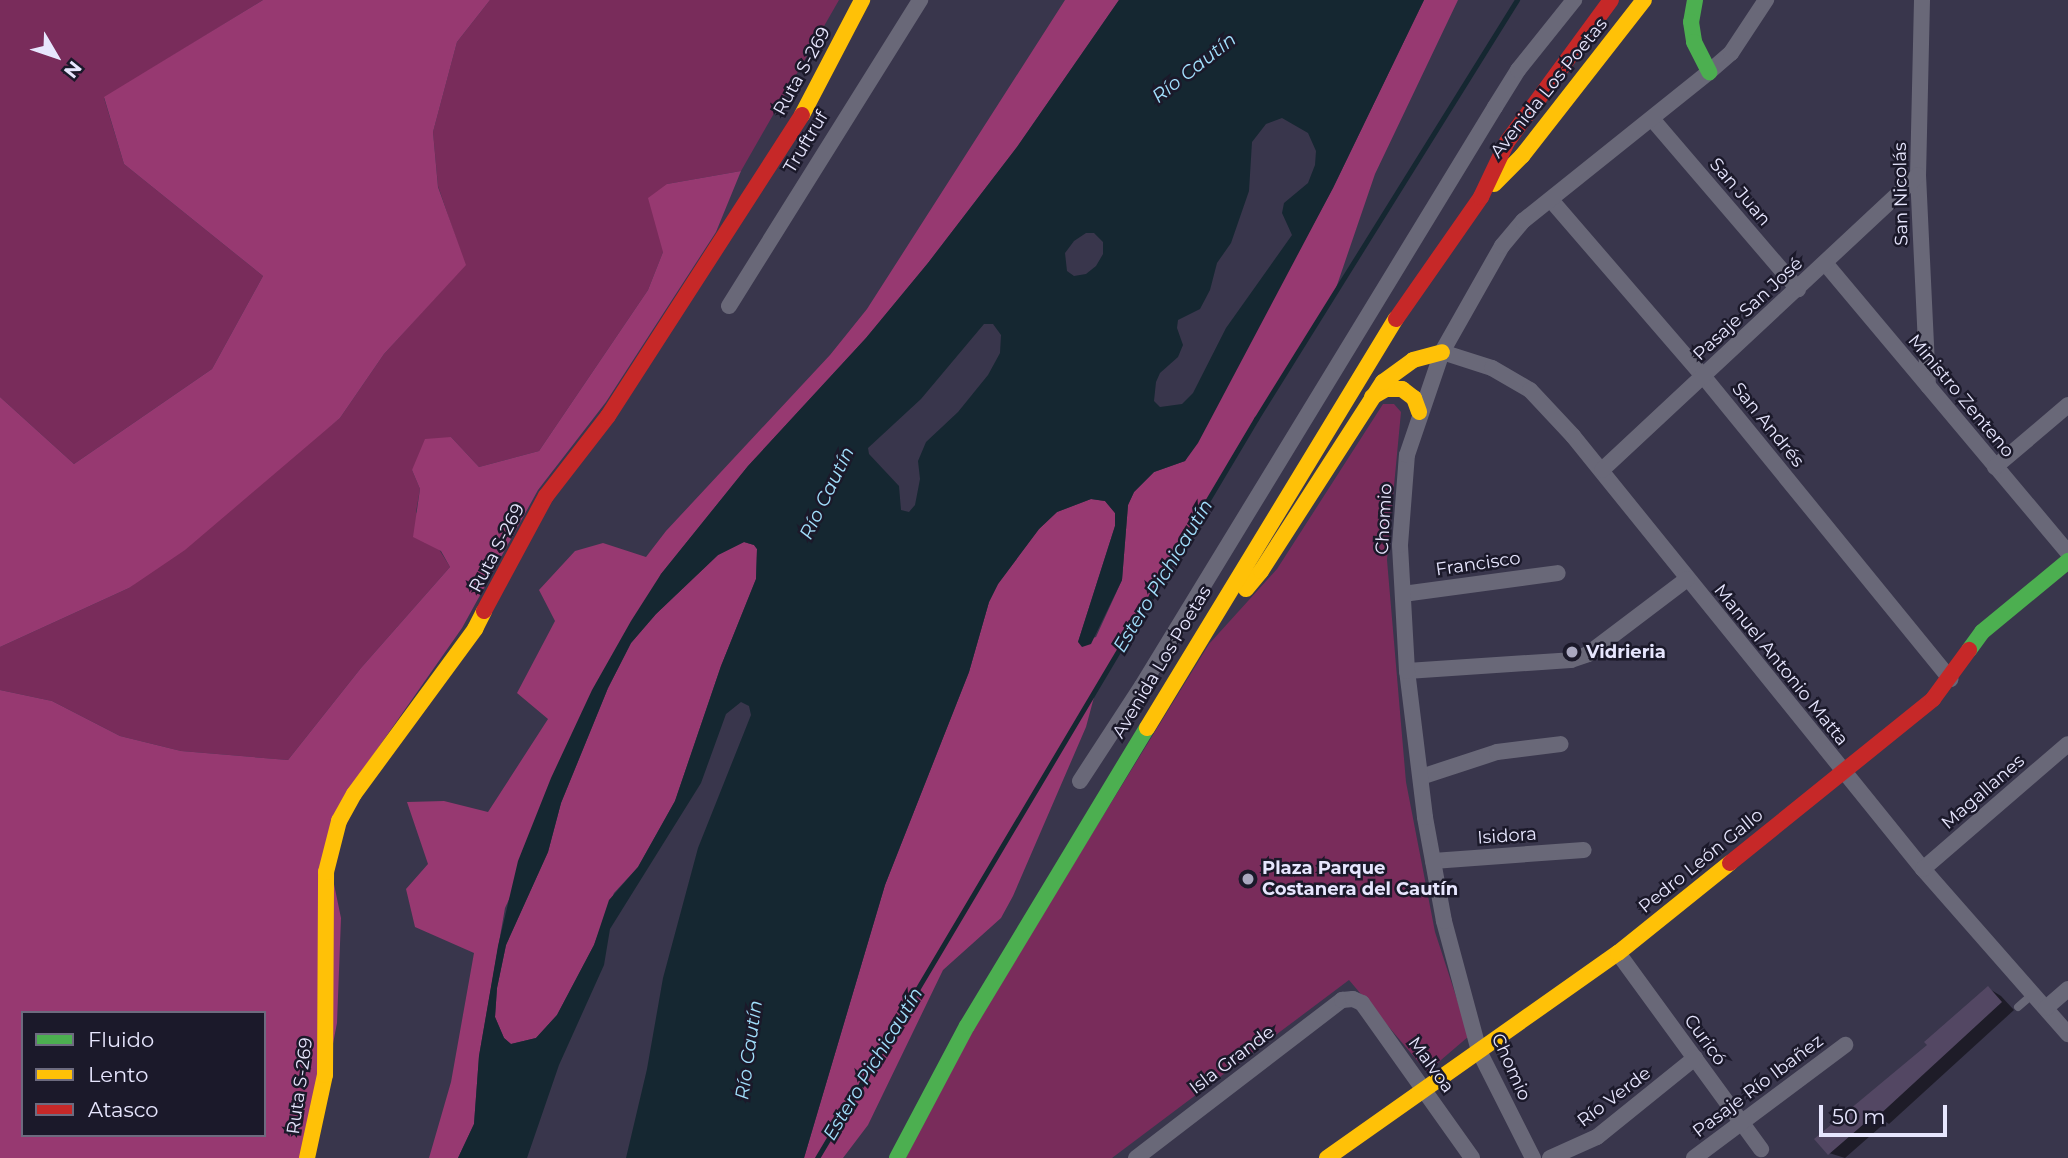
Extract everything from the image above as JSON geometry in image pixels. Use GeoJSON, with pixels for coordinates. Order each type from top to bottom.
{"type":"FeatureCollection","features":[{"type":"Feature","properties":{"kind":"main road","name":"Ruta S-269"},"geometry":{"type":"LineString","coordinates":[[307,1158],[325,1075],[326,872],[339,821],[354,794],[475,629],[546,496],[608,416],[800,118],[862,0]]}},
{"type":"Feature","properties":{"kind":"main road"},"geometry":{"type":"LineString","coordinates":[[1569,60],[1604,0]]}},
{"type":"Feature","properties":{"kind":"main road","name":"Avenida Los Poetas"},"geometry":{"type":"LineString","coordinates":[[897,1158],[967,1026],[1201,634],[1380,342],[1481,197],[1507,142],[1611,0]]}},
{"type":"Feature","properties":{"kind":"main road"},"geometry":{"type":"LineString","coordinates":[[1695,0],[1692,22],[1694,42],[1709,72]]}},
{"type":"Feature","properties":{"kind":"main road","name":"Avenida Los Poetas"},"geometry":{"type":"LineString","coordinates":[[1481,197],[1522,156],[1643,3]]}},
{"type":"Feature","properties":{"kind":"main road"},"geometry":{"type":"LineString","coordinates":[[1201,634],[1233,604],[1261,571],[1383,382],[1402,366],[1442,352]]}},
{"type":"Feature","properties":{"kind":"main road"},"geometry":{"type":"LineString","coordinates":[[1372,397],[1386,389],[1402,389],[1414,398],[1419,412]]}},
{"type":"Feature","properties":{"kind":"main road","name":"Pedro León Gallo"},"geometry":{"type":"LineString","coordinates":[[1328,1158],[1618,953],[1933,699],[1982,632],[2068,561]]}},
{"type":"Feature","properties":{"kind":"street","name":"Truftruf"},"geometry":{"type":"LineString","coordinates":[[729,306],[920,0]]}},
{"type":"Feature","properties":{"kind":"street"},"geometry":{"type":"LineString","coordinates":[[1080,781],[1142,687],[1506,89],[1574,0]]}},
{"type":"Feature","properties":{"kind":"street","name":"Chomio"},"geometry":{"type":"LineString","coordinates":[[1533,1158],[1479,1051],[1444,921],[1433,861],[1407,671],[1400,545],[1407,455],[1419,412],[1442,352],[1502,246],[1523,221],[1653,120],[1731,52],[1766,0]]}},
{"type":"Feature","properties":{"kind":"street","name":"San Nicolás"},"geometry":{"type":"LineString","coordinates":[[1922,0],[1919,175],[1928,386]]}},
{"type":"Feature","properties":{"kind":"street","name":"San Juan"},"geometry":{"type":"LineString","coordinates":[[1653,120],[1798,289]]}},
{"type":"Feature","properties":{"kind":"street","name":"Pasaje San José"},"geometry":{"type":"LineString","coordinates":[[1602,470],[1919,175]]}},
{"type":"Feature","properties":{"kind":"street","name":"San Andrés"},"geometry":{"type":"LineString","coordinates":[[1551,200],[1704,377],[1950,679]]}},
{"type":"Feature","properties":{"kind":"street","name":"Ministro Zenteno"},"geometry":{"type":"LineString","coordinates":[[1825,263],[2068,553]]}},
{"type":"Feature","properties":{"kind":"street","name":"Manuel Antonio Matta"},"geometry":{"type":"LineString","coordinates":[[1442,352],[1492,368],[1530,390],[1602,470],[1923,869],[2068,1034]]}},
{"type":"Feature","properties":{"kind":"street"},"geometry":{"type":"LineString","coordinates":[[1995,467],[2068,405]]}},
{"type":"Feature","properties":{"kind":"street","name":"Francisco"},"geometry":{"type":"LineString","coordinates":[[1403,594],[1558,573]]}},
{"type":"Feature","properties":{"kind":"street"},"geometry":{"type":"LineString","coordinates":[[1407,671],[1571,660],[1588,654],[1687,579]]}},
{"type":"Feature","properties":{"kind":"street"},"geometry":{"type":"LineString","coordinates":[[1421,777],[1497,752],[1561,744]]}},
{"type":"Feature","properties":{"kind":"street","name":"Magallanes"},"geometry":{"type":"LineString","coordinates":[[1923,869],[2068,744]]}},
{"type":"Feature","properties":{"kind":"street","name":"Isidora"},"geometry":{"type":"LineString","coordinates":[[1433,861],[1584,850]]}},
{"type":"Feature","properties":{"kind":"street","name":"Curicó"},"geometry":{"type":"LineString","coordinates":[[1618,953],[1761,1149]]}},
{"type":"Feature","properties":{"kind":"street"},"geometry":{"type":"LineString","coordinates":[[2046,1008],[2068,989]]}},
{"type":"Feature","properties":{"kind":"street","name":"Malvoa"},"geometry":{"type":"LineString","coordinates":[[1353,999],[1362,1003],[1472,1158]]}},
{"type":"Feature","properties":{"kind":"street","name":"Isla Grande"},"geometry":{"type":"LineString","coordinates":[[1136,1158],[1342,1000],[1353,999]]}},
{"type":"Feature","properties":{"kind":"street","name":"Pasaje Río Ibañez"},"geometry":{"type":"LineString","coordinates":[[1694,1158],[1845,1045]]}},
{"type":"Feature","properties":{"kind":"street","name":"Río Verde"},"geometry":{"type":"LineString","coordinates":[[1550,1158],[1597,1137],[1695,1058]]}},
{"type":"Feature","properties":{"kind":"lane"},"geometry":{"type":"LineString","coordinates":[[2018,1007],[2033,994]]}},
{"type":"Feature","properties":{"kind":"shaded area"},"geometry":{"type":"Polygon","coordinates":[[[0,0],[263,0],[104,98],[124,164],[263,276],[212,369],[74,464],[0,397],[0,0]]]}},
{"type":"Feature","properties":{"kind":"shaded area"},"geometry":{"type":"Polygon","coordinates":[[[263,0],[490,0],[457,42],[433,132],[438,187],[466,265],[384,354],[340,418],[185,550],[129,588],[0,647],[0,397],[74,464],[212,369],[263,276],[124,164],[104,97],[263,0]]]}},
{"type":"Feature","properties":{"kind":"shaded area"},"geometry":{"type":"Polygon","coordinates":[[[490,0],[839,0],[741,171],[667,184],[663,252],[648,290],[539,451],[479,467],[451,437],[412,470],[420,489],[416,512],[450,567],[361,668],[288,760],[181,751],[120,736],[52,701],[0,690],[0,647],[129,588],[340,418],[384,354],[465,265],[438,186],[433,132],[457,42],[490,0]]]}},
{"type":"Feature","properties":{"kind":"shaded area"},"geometry":{"type":"Polygon","coordinates":[[[1065,0],[1119,0],[1017,147],[928,263],[866,338],[748,466],[661,574],[505,908],[479,1056],[474,1124],[458,1158],[429,1158],[451,1082],[474,953],[415,927],[406,889],[428,864],[407,802],[444,801],[488,812],[548,719],[517,693],[555,621],[539,590],[575,551],[603,543],[646,557],[666,531],[830,355],[867,309],[1065,0]]]}},
{"type":"Feature","properties":{"kind":"shaded area"},"geometry":{"type":"Polygon","coordinates":[[[1424,0],[1458,0],[1375,174],[1335,291],[1097,686],[1086,727],[1013,896],[1001,918],[943,970],[868,1125],[843,1158],[804,1158],[885,885],[969,672],[989,602],[998,584],[1039,529],[1057,512],[1091,499],[1105,501],[1115,513],[1115,526],[1078,642],[1096,637],[1122,580],[1128,505],[1134,492],[1154,472],[1185,461],[1333,188],[1424,0]]]}},
{"type":"Feature","properties":{"kind":"shaded area"},"geometry":{"type":"Polygon","coordinates":[[[741,171],[716,232],[606,402],[538,490],[462,628],[350,788],[328,855],[341,918],[337,1023],[311,1158],[0,1158],[0,690],[52,701],[120,736],[181,751],[288,760],[361,668],[450,567],[441,551],[413,537],[420,489],[412,470],[425,439],[451,437],[479,467],[539,451],[648,290],[663,252],[648,198],[667,184],[741,171]]]}},
{"type":"Feature","properties":{"kind":"shaded area"},"geometry":{"type":"Polygon","coordinates":[[[1383,404],[1394,404],[1401,412],[1387,560],[1406,782],[1435,932],[1469,1036],[1427,1072],[1349,980],[1112,1158],[906,1158],[955,1056],[1209,644],[1277,569],[1383,404]]]}},
{"type":"Feature","properties":{"kind":"shaded area"},"geometry":{"type":"Polygon","coordinates":[[[744,542],[757,549],[756,579],[721,666],[675,801],[638,867],[614,893],[594,945],[557,1015],[536,1038],[511,1044],[504,1038],[495,1017],[497,988],[506,945],[548,852],[561,803],[608,688],[631,643],[656,614],[718,555],[744,542]]]}},
{"type":"Feature","properties":{"kind":"water","name":"Río Cautín"},"geometry":{"type":"Polygon","coordinates":[[[1119,0],[1424,0],[1333,188],[1198,443],[1185,461],[1154,472],[1134,492],[1128,505],[1122,580],[1091,644],[1082,647],[1078,642],[1115,526],[1115,513],[1105,501],[1091,499],[1057,512],[1039,529],[998,584],[989,602],[969,672],[885,885],[804,1158],[626,1158],[647,1069],[663,978],[698,848],[751,715],[749,706],[741,702],[726,714],[701,783],[610,929],[604,965],[559,1065],[527,1158],[458,1158],[474,1124],[479,1056],[498,946],[518,861],[551,778],[592,690],[661,574],[748,466],[866,338],[928,263],[1017,147],[1119,0]],[[1282,118],[1266,124],[1252,142],[1249,191],[1231,243],[1217,263],[1210,290],[1200,309],[1178,320],[1177,328],[1183,345],[1178,357],[1160,373],[1156,382],[1154,401],[1160,407],[1182,404],[1193,393],[1226,328],[1292,235],[1282,213],[1284,203],[1308,183],[1315,165],[1316,151],[1308,133],[1282,118]],[[1086,233],[1074,241],[1065,253],[1067,271],[1074,276],[1086,274],[1096,266],[1103,254],[1103,242],[1094,233],[1086,233]],[[984,324],[921,399],[868,448],[869,454],[899,486],[901,510],[909,512],[915,505],[920,479],[918,461],[926,442],[958,412],[988,375],[1000,353],[1001,335],[993,324],[984,324]],[[744,542],[718,555],[656,614],[631,643],[608,688],[561,803],[548,852],[506,945],[497,988],[495,1017],[504,1038],[511,1044],[536,1038],[557,1015],[594,945],[609,900],[638,867],[675,801],[721,666],[756,579],[757,549],[754,545],[744,542]]]}},
{"type":"Feature","properties":{"kind":"building"},"geometry":{"type":"Polygon","coordinates":[[[1988,986],[2002,1002],[1876,1118],[1873,1116],[1828,1155],[1814,1139],[1927,1045],[1924,1042],[1988,986]]]}},
{"type":"Feature","properties":{"kind":"waterway","name":"Estero Pichicautín"},"geometry":{"type":"LineString","coordinates":[[817,1158],[1256,419],[1517,0]]}},
{"type":"Feature","properties":{"kind":"traffic: fast"},"geometry":{"type":"LineString","coordinates":[[1695,0],[1691,22],[1694,42],[1709,72]]}},
{"type":"Feature","properties":{"kind":"traffic: fast"},"geometry":{"type":"LineString","coordinates":[[1969,650],[1982,632],[2068,561]]}},
{"type":"Feature","properties":{"kind":"traffic: fast"},"geometry":{"type":"LineString","coordinates":[[897,1158],[967,1026],[1147,728]]}},
{"type":"Feature","properties":{"kind":"traffic: slow"},"geometry":{"type":"LineString","coordinates":[[802,115],[862,0]]}},
{"type":"Feature","properties":{"kind":"traffic: slow"},"geometry":{"type":"LineString","coordinates":[[1494,184],[1522,156],[1644,0]]}},
{"type":"Feature","properties":{"kind":"traffic: slow"},"geometry":{"type":"LineString","coordinates":[[1147,728],[1396,319]]}},
{"type":"Feature","properties":{"kind":"traffic: slow"},"geometry":{"type":"LineString","coordinates":[[1246,589],[1261,571],[1383,382],[1413,360],[1442,352]]}},
{"type":"Feature","properties":{"kind":"traffic: slow"},"geometry":{"type":"LineString","coordinates":[[1372,397],[1386,389],[1402,389],[1414,398],[1419,412]]}},
{"type":"Feature","properties":{"kind":"traffic: slow"},"geometry":{"type":"LineString","coordinates":[[307,1158],[325,1075],[326,872],[339,821],[354,794],[475,629],[484,611]]}},
{"type":"Feature","properties":{"kind":"traffic: slow"},"geometry":{"type":"LineString","coordinates":[[1327,1158],[1618,953],[1730,863]]}},
{"type":"Feature","properties":{"kind":"traffic: jam"},"geometry":{"type":"LineString","coordinates":[[1396,319],[1481,197],[1507,142],[1611,0]]}},
{"type":"Feature","properties":{"kind":"traffic: jam"},"geometry":{"type":"LineString","coordinates":[[484,611],[546,496],[608,416],[802,115]]}},
{"type":"Feature","properties":{"kind":"traffic: jam"},"geometry":{"type":"LineString","coordinates":[[1730,863],[1933,699],[1969,650]]}},
{"type":"Feature","properties":{"kind":"place","name":"Vidrieria"},"geometry":{"type":"Point","coordinates":[1572,652]}},
{"type":"Feature","properties":{"kind":"place","name":"Plaza Parque Costanera del Cautín"},"geometry":{"type":"Point","coordinates":[1248,879]}}]}
